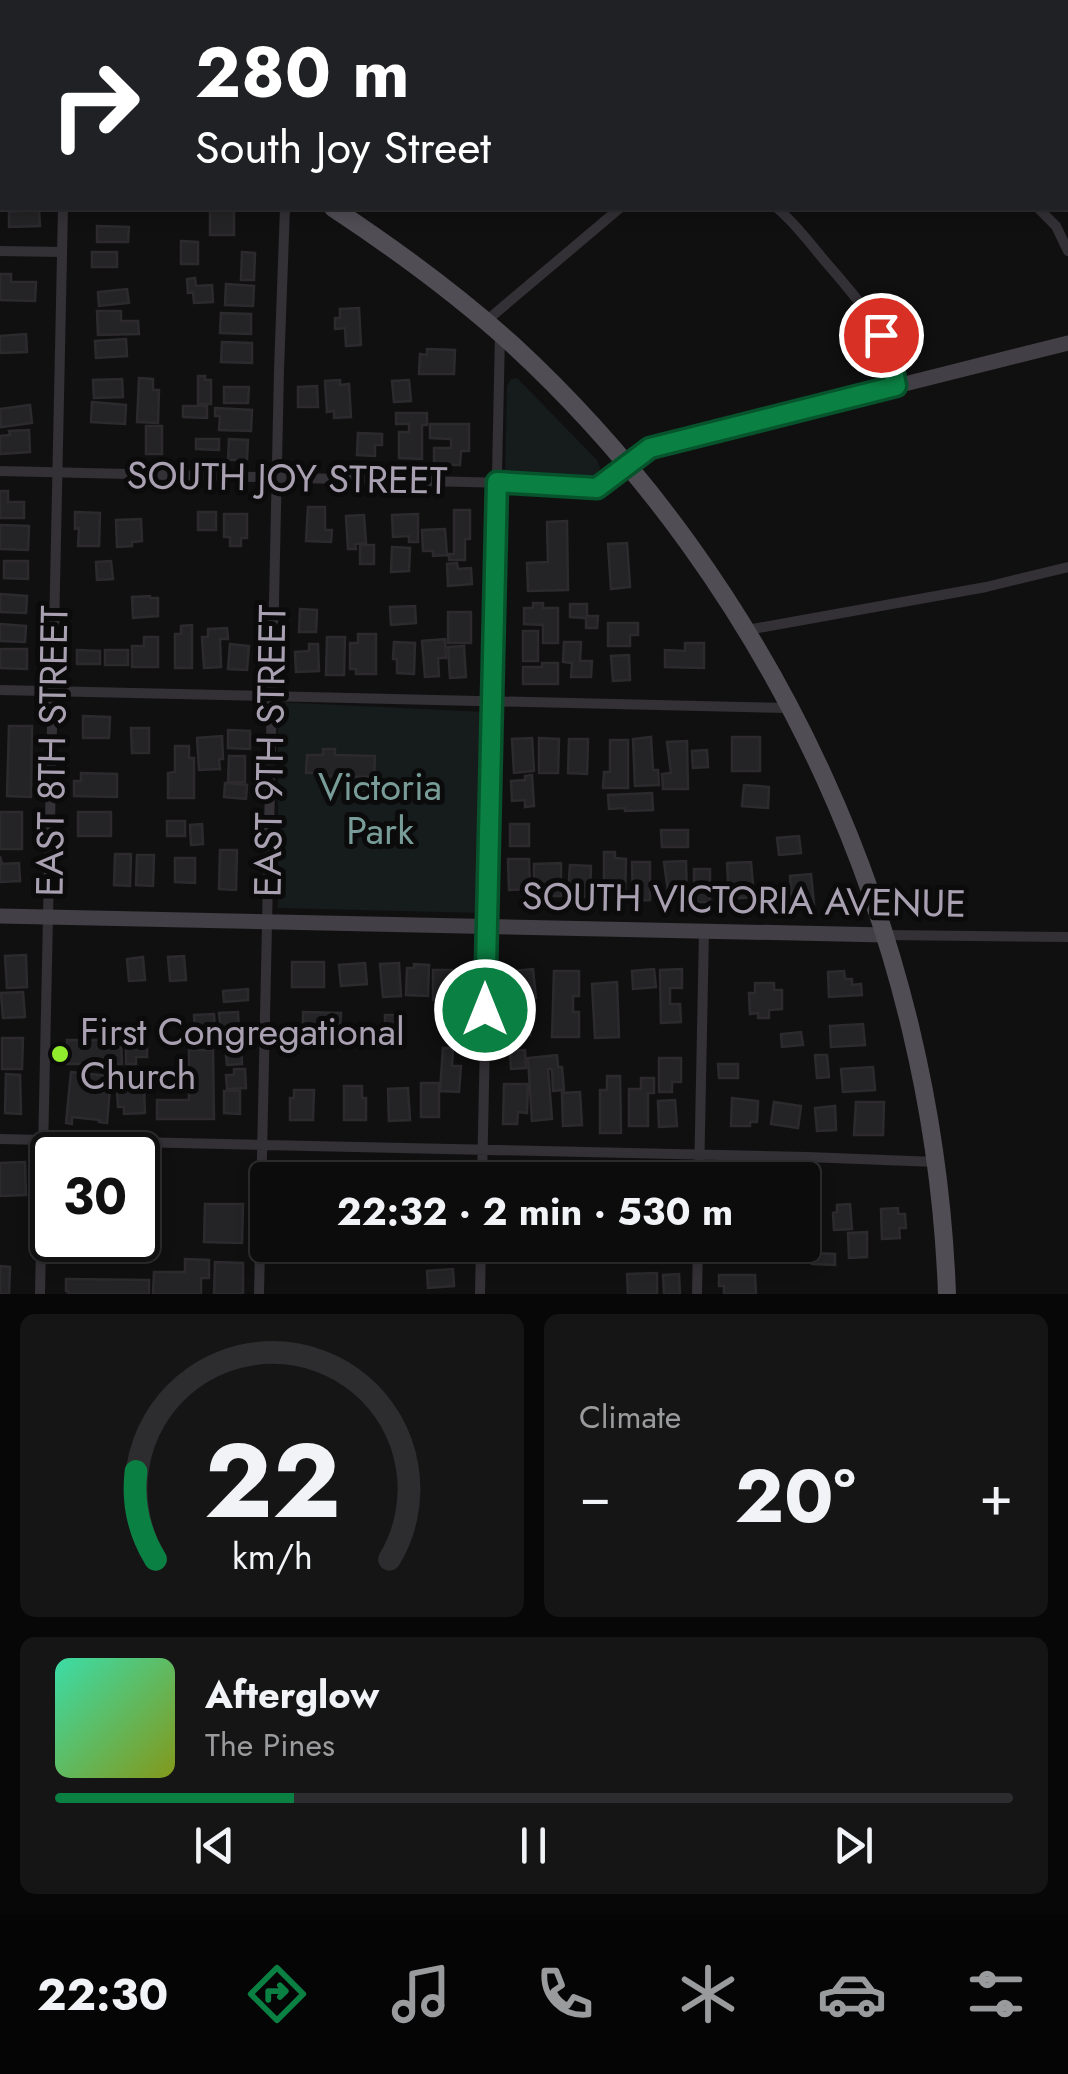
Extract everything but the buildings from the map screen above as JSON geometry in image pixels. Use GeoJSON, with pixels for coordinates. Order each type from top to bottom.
{"type":"FeatureCollection","features":[{"type":"Feature","properties":{"kind":"main road"},"geometry":{"type":"LineString","coordinates":[[336,210],[401,254],[493,328],[571,404],[696,551],[791,708],[848,832],[885,935],[916,1051],[936,1162],[947,1294]]}},
{"type":"Feature","properties":{"kind":"street","name":"EAST 8TH STREET"},"geometry":{"type":"LineString","coordinates":[[43,1132],[64,210]]}},
{"type":"Feature","properties":{"kind":"street","name":"EAST 9TH STREET"},"geometry":{"type":"LineString","coordinates":[[259,1294],[285,210]]}},
{"type":"Feature","properties":{"kind":"street"},"geometry":{"type":"LineString","coordinates":[[483,1162],[497,482],[493,328],[618,210]]}},
{"type":"Feature","properties":{"kind":"street"},"geometry":{"type":"LineString","coordinates":[[779,210],[868,312],[892,364],[896,386]]}},
{"type":"Feature","properties":{"kind":"street"},"geometry":{"type":"LineString","coordinates":[[1040,210],[1056,226],[1068,251]]}},
{"type":"Feature","properties":{"kind":"street"},"geometry":{"type":"LineString","coordinates":[[0,250],[62,252]]}},
{"type":"Feature","properties":{"kind":"street"},"geometry":{"type":"LineString","coordinates":[[627,466],[650,448],[1068,343]]}},
{"type":"Feature","properties":{"kind":"street","name":"SOUTH JOY STREET"},"geometry":{"type":"LineString","coordinates":[[0,471],[497,482],[597,488],[627,466]]}},
{"type":"Feature","properties":{"kind":"street"},"geometry":{"type":"LineString","coordinates":[[746,630],[986,587],[1068,567]]}},
{"type":"Feature","properties":{"kind":"street"},"geometry":{"type":"LineString","coordinates":[[0,690],[791,708]]}},
{"type":"Feature","properties":{"kind":"street","name":"SOUTH VICTORIA AVENUE"},"geometry":{"type":"LineString","coordinates":[[0,916],[1068,937]]}},
{"type":"Feature","properties":{"kind":"street"},"geometry":{"type":"LineString","coordinates":[[700,1162],[704,931]]}},
{"type":"Feature","properties":{"kind":"street"},"geometry":{"type":"LineString","coordinates":[[0,1139],[30,1140]]}},
{"type":"Feature","properties":{"kind":"street"},"geometry":{"type":"LineString","coordinates":[[160,1143],[936,1162]]}},
{"type":"Feature","properties":{"kind":"street","name":"EAST 8TH STREET"},"geometry":{"type":"LineString","coordinates":[[40,1294],[41,1262]]}},
{"type":"Feature","properties":{"kind":"street"},"geometry":{"type":"LineString","coordinates":[[480,1294],[481,1262]]}},
{"type":"Feature","properties":{"kind":"street"},"geometry":{"type":"LineString","coordinates":[[697,1294],[698,1262]]}},
{"type":"Feature","properties":{"kind":"green space"},"geometry":{"type":"Polygon","coordinates":[[[517,378],[597,460],[598,474],[586,479],[505,474],[507,386],[517,378]]]}},
{"type":"Feature","properties":{"kind":"green space","name":"Victoria Park"},"geometry":{"type":"Polygon","coordinates":[[[278,702],[486,712],[482,913],[278,908],[278,702]]]}},
{"type":"Feature","properties":{"kind":"place","name":"First Congregational Church"},"geometry":{"type":"Point","coordinates":[60,1054]}},
{"type":"Feature","properties":{"kind":"route"},"geometry":{"type":"LineString","coordinates":[[485,1010],[497,482],[597,488],[650,448],[896,386],[881,335]]}}]}
